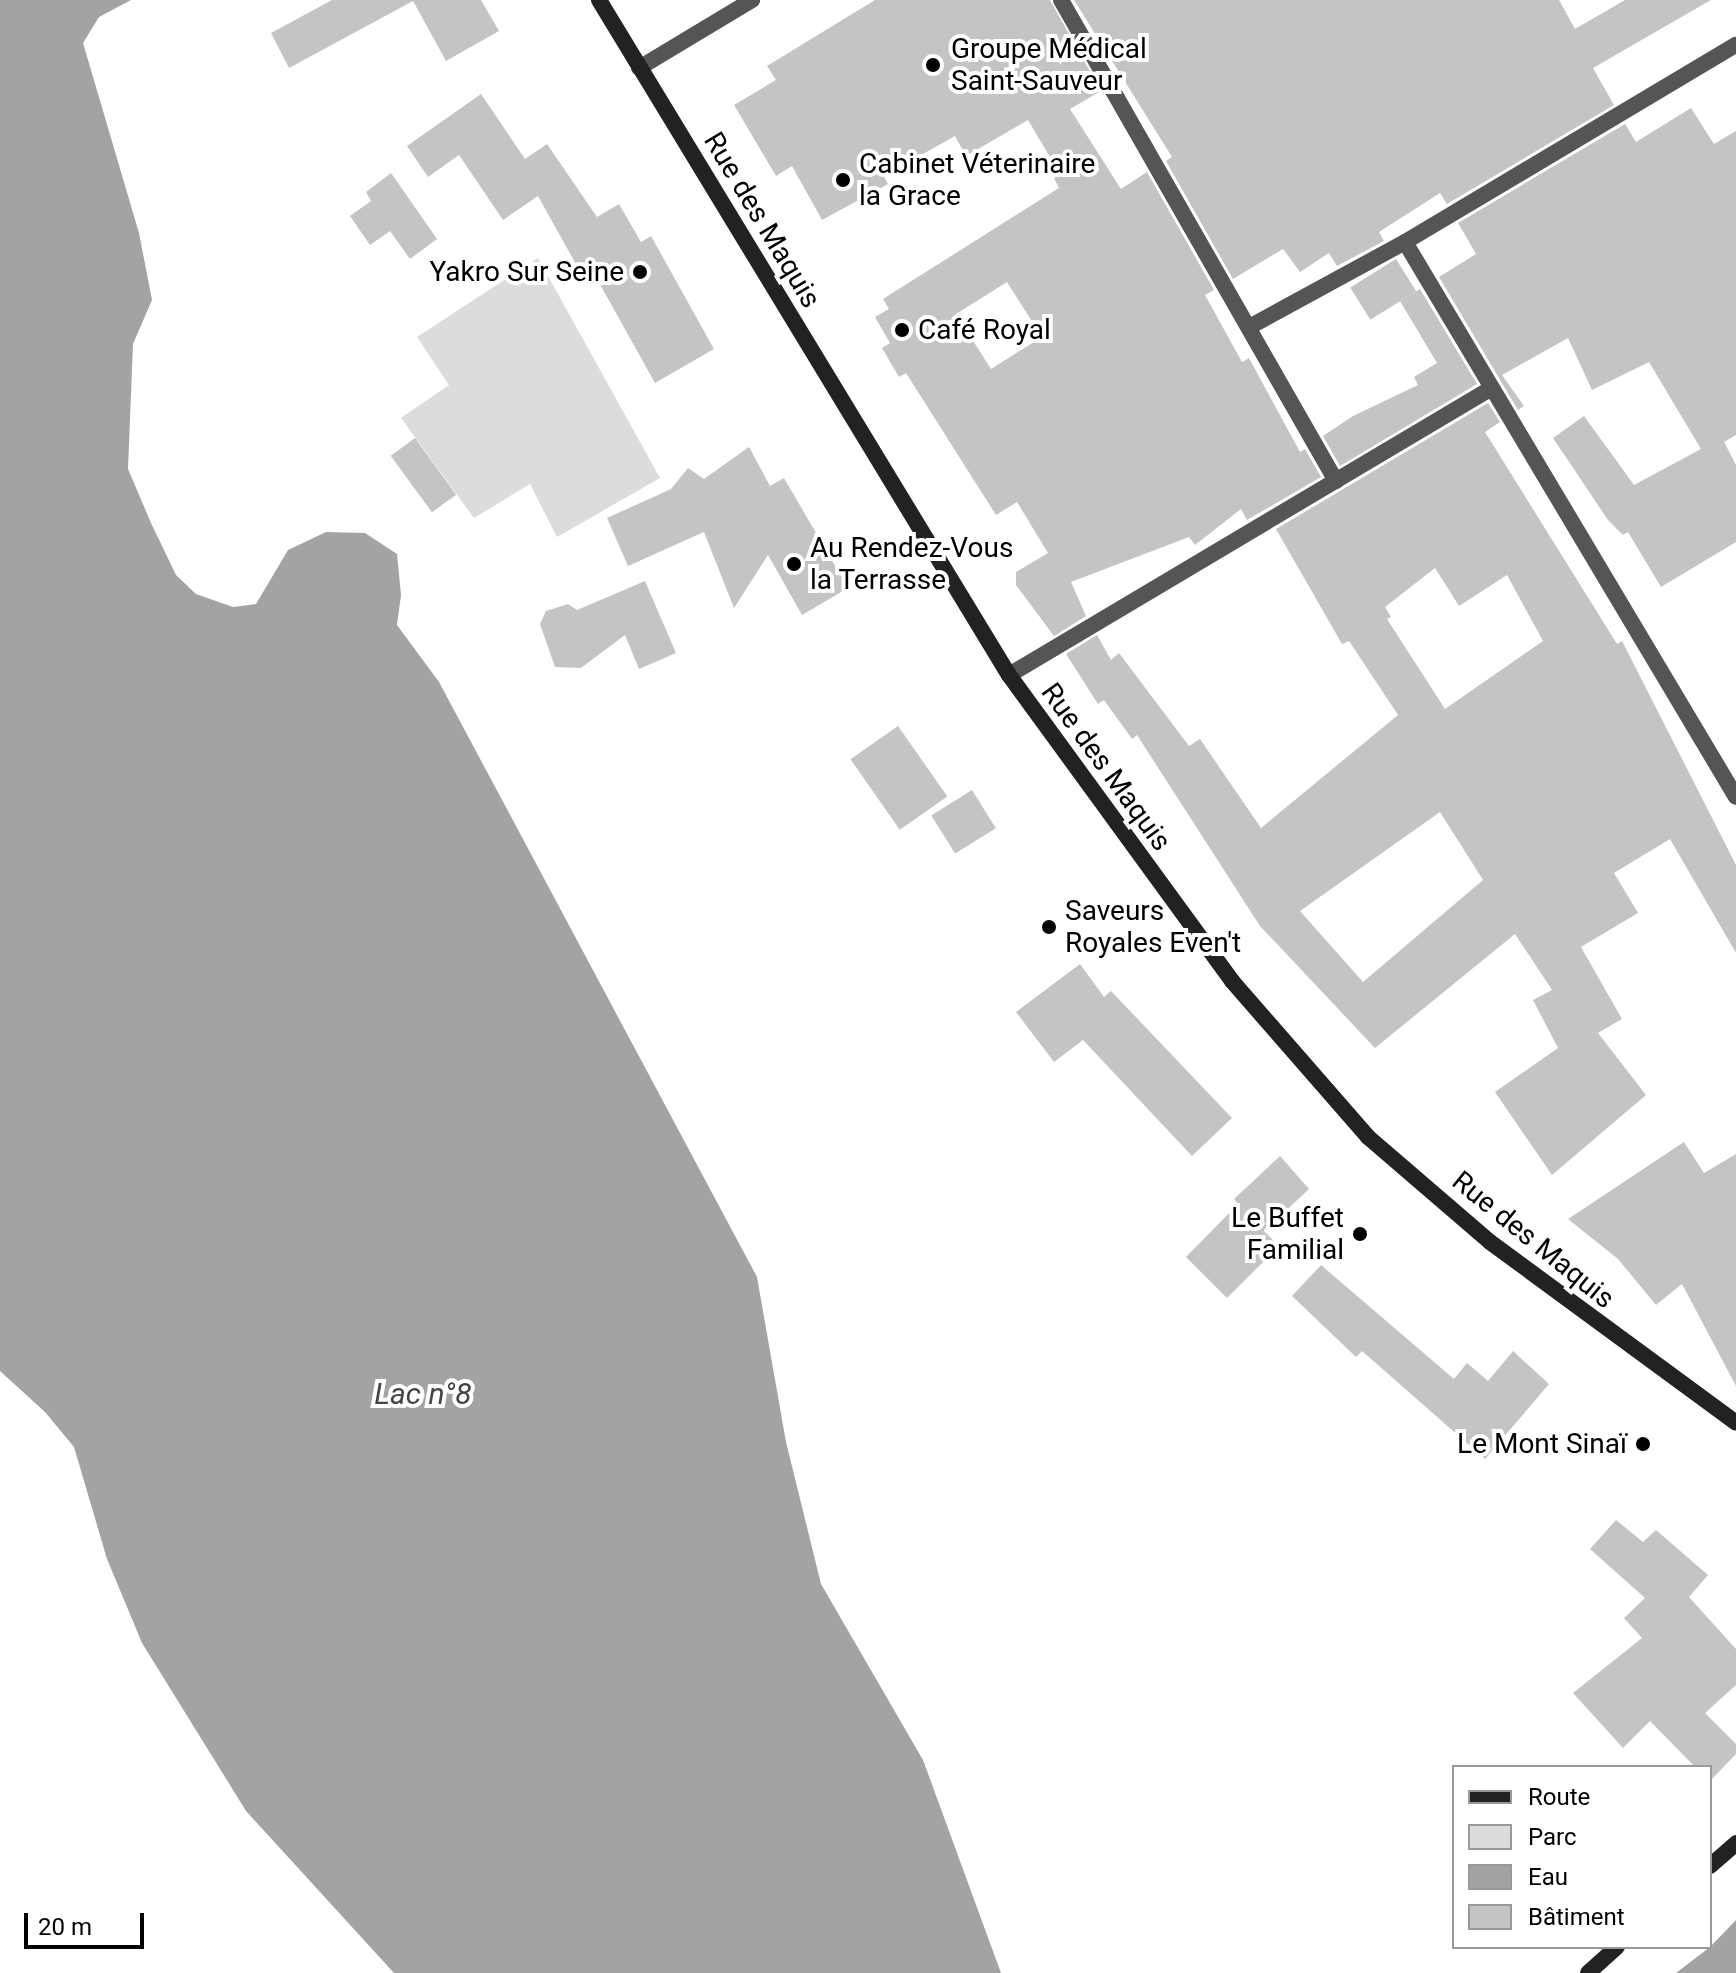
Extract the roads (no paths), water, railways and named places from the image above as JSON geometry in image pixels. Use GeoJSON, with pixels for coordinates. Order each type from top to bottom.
{"type":"FeatureCollection","features":[{"type":"Feature","properties":{"kind":"street","name":"Rue des Maquis"},"geometry":{"type":"LineString","coordinates":[[599,0],[1009,675],[1232,981],[1368,1137],[1490,1242],[1736,1423]]}},
{"type":"Feature","properties":{"kind":"street"},"geometry":{"type":"LineString","coordinates":[[639,68],[752,0]]}},
{"type":"Feature","properties":{"kind":"street"},"geometry":{"type":"LineString","coordinates":[[1061,0],[1251,326],[1336,481]]}},
{"type":"Feature","properties":{"kind":"street"},"geometry":{"type":"LineString","coordinates":[[1251,326],[1405,242],[1736,45]]}},
{"type":"Feature","properties":{"kind":"street"},"geometry":{"type":"LineString","coordinates":[[1405,242],[1736,797]]}},
{"type":"Feature","properties":{"kind":"street"},"geometry":{"type":"LineString","coordinates":[[1009,675],[1490,389]]}},
{"type":"Feature","properties":{"kind":"street"},"geometry":{"type":"LineString","coordinates":[[1712,1864],[1736,1843]]}},
{"type":"Feature","properties":{"kind":"street"},"geometry":{"type":"LineString","coordinates":[[1588,1973],[1615,1949]]}},
{"type":"Feature","properties":{"kind":"water","name":"Lac n°8"},"geometry":{"type":"Polygon","coordinates":[[[0,0],[131,0],[99,17],[83,43],[139,233],[152,300],[133,344],[128,469],[151,523],[176,575],[196,594],[233,607],[256,604],[288,550],[326,532],[365,533],[397,554],[401,595],[397,625],[439,682],[757,1277],[786,1442],[821,1584],[923,1760],[1001,1973],[394,1973],[246,1811],[142,1643],[107,1559],[74,1447],[45,1412],[0,1371],[0,0]]]}},
{"type":"Feature","properties":{"kind":"water"},"geometry":{"type":"Polygon","coordinates":[[[1736,1920],[1736,1973],[1676,1973],[1707,1949],[1712,1949],[1712,1945],[1736,1920]]]}},
{"type":"Feature","properties":{"kind":"place","name":"Groupe Médical Saint-Sauveur"},"geometry":{"type":"Point","coordinates":[933,65]}},
{"type":"Feature","properties":{"kind":"place","name":"Cabinet Véterinaire la Grace"},"geometry":{"type":"Point","coordinates":[843,180]}},
{"type":"Feature","properties":{"kind":"place","name":"Yakro Sur Seine"},"geometry":{"type":"Point","coordinates":[640,272]}},
{"type":"Feature","properties":{"kind":"place","name":"Café Royal"},"geometry":{"type":"Point","coordinates":[902,330]}},
{"type":"Feature","properties":{"kind":"place","name":"Au Rendez-Vous la Terrasse"},"geometry":{"type":"Point","coordinates":[794,564]}},
{"type":"Feature","properties":{"kind":"place","name":"Saveurs Royales Even't"},"geometry":{"type":"Point","coordinates":[1049,927]}},
{"type":"Feature","properties":{"kind":"place","name":"Le Buffet Familial"},"geometry":{"type":"Point","coordinates":[1360,1234]}},
{"type":"Feature","properties":{"kind":"place","name":"Le Mont Sinaï"},"geometry":{"type":"Point","coordinates":[1643,1444]}}]}
